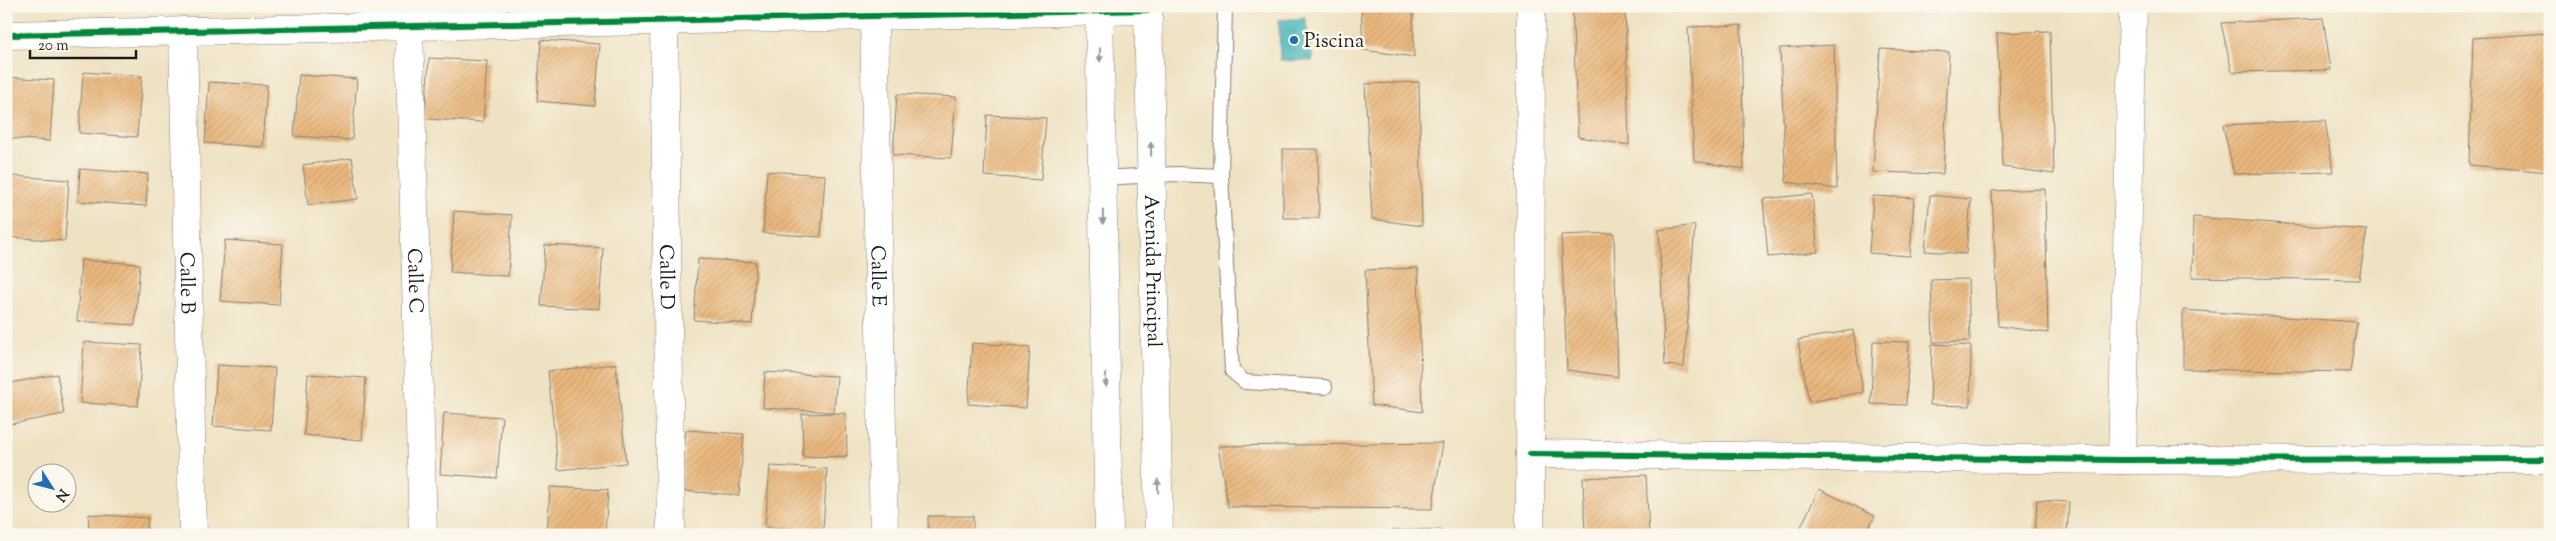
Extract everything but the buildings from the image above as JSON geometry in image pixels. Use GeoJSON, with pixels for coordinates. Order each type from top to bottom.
{"type":"FeatureCollection","features":[{"type":"Feature","properties":{"kind":"street"},"geometry":{"type":"LineString","coordinates":[[1530,535],[1532,6]]}},
{"type":"Feature","properties":{"kind":"street"},"geometry":{"type":"LineString","coordinates":[[2122,460],[2133,6]]}},
{"type":"Feature","properties":{"kind":"street"},"geometry":{"type":"LineString","coordinates":[[6,35],[664,21],[1148,8]]}},
{"type":"Feature","properties":{"kind":"street","name":"Avenida Principal"},"geometry":{"type":"LineString","coordinates":[[1148,8],[1159,535]]}},
{"type":"Feature","properties":{"kind":"street"},"geometry":{"type":"LineString","coordinates":[[1099,9],[1109,535]]}},
{"type":"Feature","properties":{"kind":"street","name":"Calle E"},"geometry":{"type":"LineString","coordinates":[[874,16],[884,535]]}},
{"type":"Feature","properties":{"kind":"street","name":"Calle D"},"geometry":{"type":"LineString","coordinates":[[664,21],[671,535]]}},
{"type":"Feature","properties":{"kind":"street","name":"Calle C"},"geometry":{"type":"LineString","coordinates":[[409,26],[423,535]]}},
{"type":"Feature","properties":{"kind":"street","name":"Calle B"},"geometry":{"type":"LineString","coordinates":[[183,31],[193,535]]}},
{"type":"Feature","properties":{"kind":"street"},"geometry":{"type":"LineString","coordinates":[[1530,454],[2122,460],[2550,459]]}},
{"type":"Feature","properties":{"kind":"lane"},"geometry":{"type":"LineString","coordinates":[[1225,6],[1221,176],[1232,371],[1245,382],[1325,387]]}},
{"type":"Feature","properties":{"kind":"lane"},"geometry":{"type":"LineString","coordinates":[[1102,178],[1152,177],[1176,174],[1221,176]]}},
{"type":"Feature","properties":{"kind":"water","name":"Piscina"},"geometry":{"type":"Polygon","coordinates":[[[1305,18],[1313,61],[1280,60],[1279,20],[1305,18]]]}},
{"type":"Feature","properties":{"kind":"cycle path"},"geometry":{"type":"LineString","coordinates":[[6,35],[1148,10]]}},
{"type":"Feature","properties":{"kind":"cycle path"},"geometry":{"type":"LineString","coordinates":[[1530,454],[2122,460],[2550,459]]}},
{"type":"Feature","properties":{"kind":"place","name":"Piscina"},"geometry":{"type":"Point","coordinates":[1294,40]}}]}
